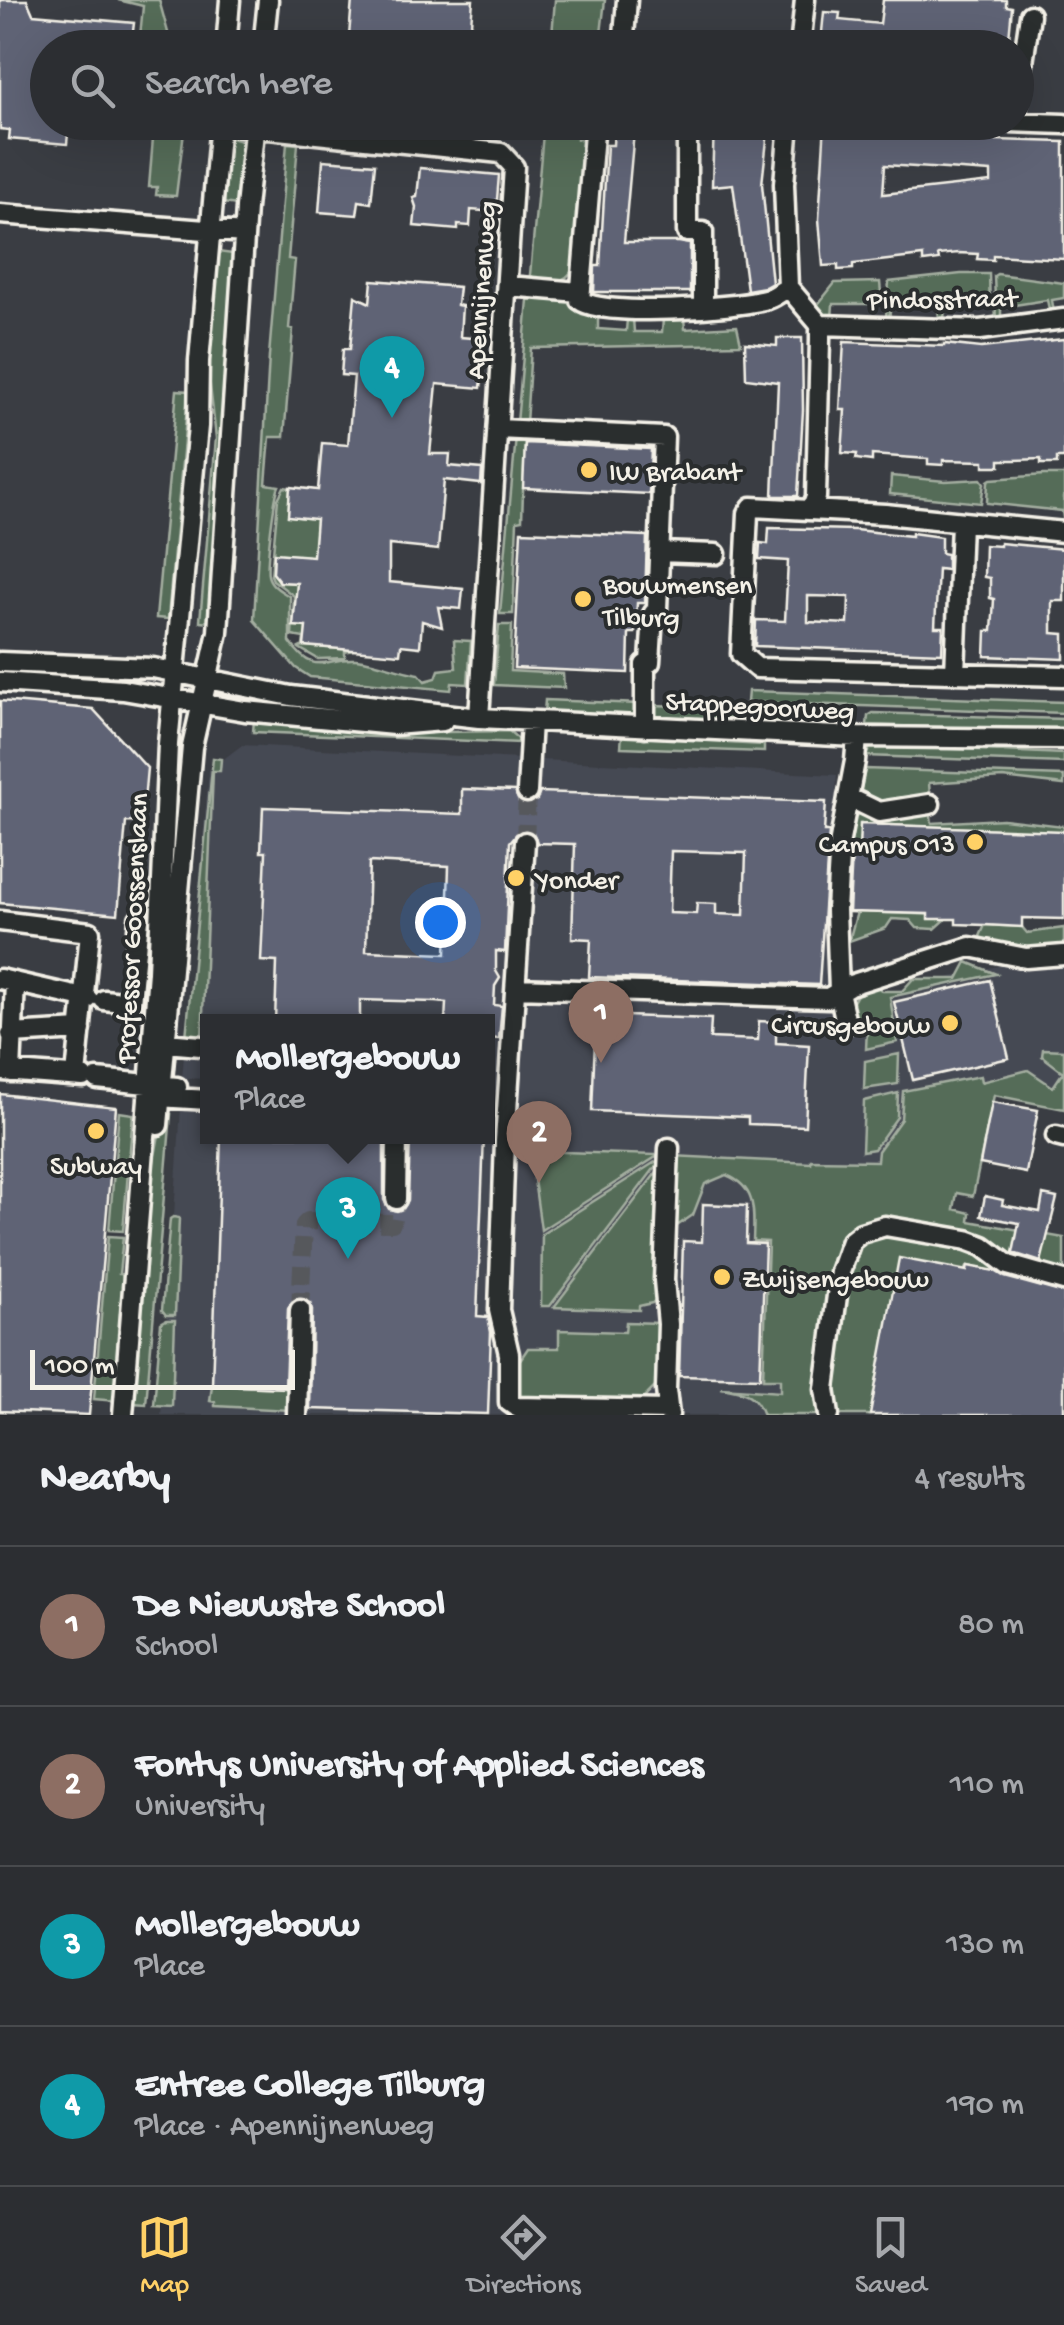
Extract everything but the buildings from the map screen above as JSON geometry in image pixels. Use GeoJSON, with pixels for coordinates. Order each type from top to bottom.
{"type":"FeatureCollection","features":[{"type":"Feature","properties":{"kind":"street"},"geometry":{"type":"LineString","coordinates":[[228,30],[230,0]]}},
{"type":"Feature","properties":{"kind":"street"},"geometry":{"type":"LineString","coordinates":[[265,30],[268,0]]}},
{"type":"Feature","properties":{"kind":"street"},"geometry":{"type":"LineString","coordinates":[[624,30],[627,0]]}},
{"type":"Feature","properties":{"kind":"street"},"geometry":{"type":"LineString","coordinates":[[802,30],[805,0]]}},
{"type":"Feature","properties":{"kind":"street"},"geometry":{"type":"LineString","coordinates":[[1028,30],[1030,14]]}},
{"type":"Feature","properties":{"kind":"street"},"geometry":{"type":"LineString","coordinates":[[1034,123],[1064,124]]}},
{"type":"Feature","properties":{"kind":"street"},"geometry":{"type":"LineString","coordinates":[[173,697],[218,140]]}},
{"type":"Feature","properties":{"kind":"street"},"geometry":{"type":"LineString","coordinates":[[202,702],[218,632],[253,140]]}},
{"type":"Feature","properties":{"kind":"street","name":"Apennijnenweg"},"geometry":{"type":"LineString","coordinates":[[387,140],[502,153],[514,168],[479,718]]}},
{"type":"Feature","properties":{"kind":"street"},"geometry":{"type":"LineString","coordinates":[[593,140],[579,292],[580,300],[588,306],[702,308],[771,299],[788,286]]}},
{"type":"Feature","properties":{"kind":"street"},"geometry":{"type":"LineString","coordinates":[[788,140],[784,184],[788,286],[820,325],[816,497],[812,508]]}},
{"type":"Feature","properties":{"kind":"street"},"geometry":{"type":"LineString","coordinates":[[687,144],[686,232],[703,232],[702,308]]}},
{"type":"Feature","properties":{"kind":"street"},"geometry":{"type":"LineString","coordinates":[[0,214],[244,233]]}},
{"type":"Feature","properties":{"kind":"street"},"geometry":{"type":"LineString","coordinates":[[508,286],[579,292]]}},
{"type":"Feature","properties":{"kind":"street","name":"Pindosstraat"},"geometry":{"type":"LineString","coordinates":[[820,325],[980,330],[1064,319]]}},
{"type":"Feature","properties":{"kind":"street"},"geometry":{"type":"LineString","coordinates":[[498,430],[664,437],[650,662],[645,665],[645,727]]}},
{"type":"Feature","properties":{"kind":"street"},"geometry":{"type":"LineString","coordinates":[[1064,532],[812,508],[752,507],[748,514],[742,654],[757,668],[1064,676]]}},
{"type":"Feature","properties":{"kind":"street"},"geometry":{"type":"LineString","coordinates":[[955,674],[961,523]]}},
{"type":"Feature","properties":{"kind":"street"},"geometry":{"type":"LineString","coordinates":[[659,552],[716,554]]}},
{"type":"Feature","properties":{"kind":"street","name":"Stappegoorweg"},"geometry":{"type":"LineString","coordinates":[[0,662],[176,671],[291,696],[479,718],[857,737],[1064,739]]}},
{"type":"Feature","properties":{"kind":"street","name":"Stappegoorweg"},"geometry":{"type":"LineString","coordinates":[[0,682],[120,690],[253,712],[394,725],[479,718]]}},
{"type":"Feature","properties":{"kind":"street","name":"Professor Goossenslaan"},"geometry":{"type":"LineString","coordinates":[[123,1415],[145,1162],[157,1131],[173,697]]}},
{"type":"Feature","properties":{"kind":"street","name":"Professor Goossenslaan"},"geometry":{"type":"LineString","coordinates":[[158,1043],[192,747],[202,702]]}},
{"type":"Feature","properties":{"kind":"street"},"geometry":{"type":"LineString","coordinates":[[527,792],[530,721]]}},
{"type":"Feature","properties":{"kind":"street"},"geometry":{"type":"LineString","coordinates":[[846,1024],[839,991],[836,910],[840,840],[857,737]]}},
{"type":"Feature","properties":{"kind":"street","name":"Stappegoorweg"},"geometry":{"type":"LineString","coordinates":[[1038,741],[1064,747]]}},
{"type":"Feature","properties":{"kind":"street"},"geometry":{"type":"LineString","coordinates":[[848,797],[880,812],[930,804]]}},
{"type":"Feature","properties":{"kind":"street"},"geometry":{"type":"LineString","coordinates":[[524,842],[499,1310],[509,1354],[509,1402],[516,1407],[669,1413],[664,1280],[669,1148]]}},
{"type":"Feature","properties":{"kind":"street"},"geometry":{"type":"LineString","coordinates":[[140,919],[131,1003],[8,981],[6,1071],[85,1078],[200,1098]]}},
{"type":"Feature","properties":{"kind":"street"},"geometry":{"type":"LineString","coordinates":[[0,920],[90,932],[92,999],[81,1030],[85,1078]]}},
{"type":"Feature","properties":{"kind":"street"},"geometry":{"type":"LineString","coordinates":[[516,988],[828,998],[850,985],[970,947],[1026,958],[1064,954]]}},
{"type":"Feature","properties":{"kind":"street"},"geometry":{"type":"LineString","coordinates":[[8,1024],[81,1030]]}},
{"type":"Feature","properties":{"kind":"street"},"geometry":{"type":"LineString","coordinates":[[158,1043],[200,1046]]}},
{"type":"Feature","properties":{"kind":"street"},"geometry":{"type":"LineString","coordinates":[[495,1110],[508,1110]]}},
{"type":"Feature","properties":{"kind":"street"},"geometry":{"type":"LineString","coordinates":[[396,1199],[397,1144]]}},
{"type":"Feature","properties":{"kind":"street"},"geometry":{"type":"LineString","coordinates":[[829,1415],[825,1389],[840,1272],[851,1242],[860,1234],[885,1226],[967,1240],[983,1246],[1008,1265],[1064,1281]]}},
{"type":"Feature","properties":{"kind":"street"},"geometry":{"type":"LineString","coordinates":[[297,1415],[300,1310]]}},
{"type":"Feature","properties":{"kind":"shaded area","name":"Yonder"},"geometry":{"type":"Polygon","coordinates":[[[242,745],[837,775],[826,992],[511,982],[504,1093],[495,1092],[495,1014],[200,1014],[200,1079],[182,1078],[209,770],[242,745]]]}},
{"type":"Feature","properties":{"kind":"shaded area"},"geometry":{"type":"Polygon","coordinates":[[[1014,962],[1064,962],[1064,1106],[992,1093],[975,1175],[820,1190],[784,1415],[161,1415],[182,1091],[200,1092],[200,1144],[495,1144],[495,1103],[515,1104],[523,994],[830,1006],[1014,962]]]}},
{"type":"Feature","properties":{"kind":"green space"},"geometry":{"type":"Polygon","coordinates":[[[118,0],[159,0],[167,30],[141,30],[143,6],[118,0]]]}},
{"type":"Feature","properties":{"kind":"green space"},"geometry":{"type":"Polygon","coordinates":[[[555,0],[605,0],[601,30],[552,30],[555,0]]]}},
{"type":"Feature","properties":{"kind":"green space"},"geometry":{"type":"Polygon","coordinates":[[[153,140],[183,140],[176,196],[156,195],[157,187],[149,187],[153,140]]]}},
{"type":"Feature","properties":{"kind":"green space"},"geometry":{"type":"Polygon","coordinates":[[[228,140],[238,140],[244,142],[238,205],[222,203],[228,140]]]}},
{"type":"Feature","properties":{"kind":"green space"},"geometry":{"type":"Polygon","coordinates":[[[542,140],[585,140],[574,267],[555,282],[530,275],[542,140]]]}},
{"type":"Feature","properties":{"kind":"green space"},"geometry":{"type":"Polygon","coordinates":[[[287,143],[298,144],[288,259],[295,260],[289,328],[293,329],[284,437],[270,437],[266,484],[279,486],[271,530],[269,579],[290,597],[290,642],[306,660],[314,663],[362,660],[419,674],[425,681],[436,678],[439,670],[456,668],[454,640],[471,641],[468,684],[452,683],[451,690],[310,677],[296,668],[254,620],[269,356],[287,143]]]}},
{"type":"Feature","properties":{"kind":"green space"},"geometry":{"type":"Polygon","coordinates":[[[218,252],[233,254],[211,622],[200,621],[216,438],[208,368],[218,252]]]}},
{"type":"Feature","properties":{"kind":"green space"},"geometry":{"type":"Polygon","coordinates":[[[989,274],[990,307],[945,307],[944,320],[939,320],[938,306],[891,304],[889,318],[886,317],[889,282],[989,274]]]}},
{"type":"Feature","properties":{"kind":"green space"},"geometry":{"type":"Polygon","coordinates":[[[997,274],[1064,283],[1064,298],[1052,300],[1054,313],[1050,314],[1047,300],[1001,307],[1001,321],[996,321],[997,274]]]}},
{"type":"Feature","properties":{"kind":"green space"},"geometry":{"type":"Polygon","coordinates":[[[880,282],[882,304],[833,304],[832,319],[815,308],[835,283],[880,282]]]}},
{"type":"Feature","properties":{"kind":"green space"},"geometry":{"type":"Polygon","coordinates":[[[528,300],[566,300],[582,314],[598,316],[598,329],[626,331],[627,319],[633,318],[634,332],[662,332],[663,319],[684,318],[685,329],[737,326],[741,344],[531,348],[526,423],[517,423],[528,300]]]}},
{"type":"Feature","properties":{"kind":"green space"},"geometry":{"type":"Polygon","coordinates":[[[177,390],[188,391],[188,395],[168,619],[156,618],[177,390]]]}},
{"type":"Feature","properties":{"kind":"green space"},"geometry":{"type":"Polygon","coordinates":[[[516,436],[525,436],[522,520],[517,521],[513,614],[500,614],[516,436]]]}},
{"type":"Feature","properties":{"kind":"green space"},"geometry":{"type":"Polygon","coordinates":[[[1064,475],[1064,524],[1062,511],[987,503],[991,479],[1064,475]]]}},
{"type":"Feature","properties":{"kind":"green space"},"geometry":{"type":"Polygon","coordinates":[[[891,476],[945,481],[981,479],[981,503],[890,494],[891,476]]]}},
{"type":"Feature","properties":{"kind":"green space"},"geometry":{"type":"Polygon","coordinates":[[[284,487],[290,488],[288,516],[316,519],[315,538],[331,558],[275,553],[273,572],[279,582],[297,583],[306,627],[305,646],[353,650],[345,652],[345,658],[318,659],[299,648],[304,638],[292,636],[294,596],[271,575],[278,499],[284,487]]]}},
{"type":"Feature","properties":{"kind":"green space"},"geometry":{"type":"Polygon","coordinates":[[[499,625],[512,625],[510,671],[563,674],[564,688],[494,685],[499,625]]]}},
{"type":"Feature","properties":{"kind":"green space"},"geometry":{"type":"Polygon","coordinates":[[[748,691],[1064,702],[1064,713],[747,702],[748,691]]]}},
{"type":"Feature","properties":{"kind":"green space"},"geometry":{"type":"Polygon","coordinates":[[[545,700],[639,704],[633,716],[544,713],[545,700]]]}},
{"type":"Feature","properties":{"kind":"green space"},"geometry":{"type":"Polygon","coordinates":[[[653,705],[848,712],[854,717],[853,724],[657,717],[653,705]]]}},
{"type":"Feature","properties":{"kind":"green space"},"geometry":{"type":"Polygon","coordinates":[[[873,713],[1064,719],[1064,732],[867,725],[868,716],[873,713]]]}},
{"type":"Feature","properties":{"kind":"green space"},"geometry":{"type":"Polygon","coordinates":[[[254,720],[381,733],[509,731],[523,743],[253,732],[254,720]]]}},
{"type":"Feature","properties":{"kind":"green space"},"geometry":{"type":"Polygon","coordinates":[[[622,735],[729,739],[729,743],[764,745],[764,752],[621,747],[622,735]]]}},
{"type":"Feature","properties":{"kind":"green space"},"geometry":{"type":"Polygon","coordinates":[[[871,745],[1064,754],[1064,763],[866,756],[871,745]]]}},
{"type":"Feature","properties":{"kind":"green space"},"geometry":{"type":"Polygon","coordinates":[[[213,758],[221,759],[220,771],[213,771],[203,1014],[200,1038],[186,1037],[213,758]]]}},
{"type":"Feature","properties":{"kind":"green space"},"geometry":{"type":"Polygon","coordinates":[[[865,769],[1064,776],[1064,785],[1003,778],[929,783],[930,796],[877,804],[860,793],[865,769]]]}},
{"type":"Feature","properties":{"kind":"green space"},"geometry":{"type":"Polygon","coordinates":[[[930,810],[932,823],[1003,819],[1064,826],[1064,832],[861,824],[859,852],[844,852],[855,814],[862,812],[881,822],[930,810]]]}},
{"type":"Feature","properties":{"kind":"green space"},"geometry":{"type":"Polygon","coordinates":[[[857,912],[943,915],[946,919],[935,929],[917,928],[910,920],[892,919],[886,928],[849,941],[857,912]]]}},
{"type":"Feature","properties":{"kind":"green space"},"geometry":{"type":"Polygon","coordinates":[[[985,925],[1022,927],[1027,933],[1064,928],[1064,950],[1025,952],[978,941],[985,925]]]}},
{"type":"Feature","properties":{"kind":"green space"},"geometry":{"type":"Polygon","coordinates":[[[967,962],[996,974],[890,997],[897,1042],[866,1049],[867,1028],[856,1027],[849,1009],[862,986],[875,984],[882,991],[902,991],[913,979],[958,979],[967,962]]]}},
{"type":"Feature","properties":{"kind":"green space"},"geometry":{"type":"Polygon","coordinates":[[[1043,1049],[1064,1050],[1064,1109],[994,1095],[973,1196],[957,1193],[954,1209],[970,1213],[969,1221],[1064,1238],[1064,1286],[968,1266],[870,1415],[763,1415],[752,1397],[721,1388],[780,1392],[780,1379],[763,1379],[768,1242],[753,1241],[752,1202],[743,1186],[726,1175],[705,1184],[693,1215],[671,1230],[673,1156],[811,1163],[877,1161],[878,1151],[901,1119],[903,1091],[980,1076],[981,1082],[1028,1070],[1053,1087],[1063,1072],[1042,1056],[1043,1049]]]}},
{"type":"Feature","properties":{"kind":"green space"},"geometry":{"type":"Polygon","coordinates":[[[899,1054],[898,1084],[864,1089],[865,1061],[899,1054]]]}},
{"type":"Feature","properties":{"kind":"green space"},"geometry":{"type":"Polygon","coordinates":[[[898,1093],[897,1117],[874,1149],[862,1151],[864,1101],[898,1093]]]}},
{"type":"Feature","properties":{"kind":"green space"},"geometry":{"type":"Polygon","coordinates":[[[119,1112],[133,1114],[123,1231],[109,1230],[119,1112]]]}},
{"type":"Feature","properties":{"kind":"green space"},"geometry":{"type":"Polygon","coordinates":[[[163,1113],[171,1114],[146,1404],[133,1403],[153,1167],[163,1113]]]}},
{"type":"Feature","properties":{"kind":"green space"},"geometry":{"type":"Polygon","coordinates":[[[530,1151],[659,1155],[541,1230],[530,1151]]]}},
{"type":"Feature","properties":{"kind":"green space"},"geometry":{"type":"Polygon","coordinates":[[[663,1157],[550,1306],[541,1306],[542,1234],[663,1157]]]}},
{"type":"Feature","properties":{"kind":"green space"},"geometry":{"type":"Polygon","coordinates":[[[659,1169],[659,1298],[639,1306],[639,1310],[554,1307],[659,1169]]]}},
{"type":"Feature","properties":{"kind":"green space"},"geometry":{"type":"Polygon","coordinates":[[[173,1217],[179,1218],[175,1315],[166,1315],[162,1310],[173,1217]]]}},
{"type":"Feature","properties":{"kind":"green space"},"geometry":{"type":"Polygon","coordinates":[[[108,1236],[123,1237],[119,1274],[128,1275],[117,1401],[94,1399],[108,1236]]]}},
{"type":"Feature","properties":{"kind":"green space"},"geometry":{"type":"Polygon","coordinates":[[[175,1320],[172,1406],[154,1405],[161,1323],[175,1320]]]}},
{"type":"Feature","properties":{"kind":"green space"},"geometry":{"type":"Polygon","coordinates":[[[626,1322],[660,1323],[657,1385],[642,1400],[515,1397],[516,1358],[520,1360],[528,1348],[559,1348],[559,1330],[625,1332],[626,1322]]]}},
{"type":"Feature","properties":{"kind":"green space"},"geometry":{"type":"Polygon","coordinates":[[[212,1385],[290,1388],[289,1410],[215,1406],[210,1401],[212,1385]]]}},
{"type":"Feature","properties":{"kind":"tunnel"},"geometry":{"type":"LineString","coordinates":[[525,842],[527,792]]}},
{"type":"Feature","properties":{"kind":"tunnel"},"geometry":{"type":"LineString","coordinates":[[300,1310],[304,1225],[308,1221],[392,1223],[396,1199]]}},
{"type":"Feature","properties":{"kind":"place","name":"Entree College Tilburg"},"geometry":{"type":"Point","coordinates":[392,418]}},
{"type":"Feature","properties":{"kind":"place","name":"IW Brabant"},"geometry":{"type":"Point","coordinates":[589,470]}},
{"type":"Feature","properties":{"kind":"place","name":"Bouwmensen Tilburg"},"geometry":{"type":"Point","coordinates":[583,599]}},
{"type":"Feature","properties":{"kind":"place","name":"Campus 013"},"geometry":{"type":"Point","coordinates":[975,842]}},
{"type":"Feature","properties":{"kind":"place","name":"Yonder"},"geometry":{"type":"Point","coordinates":[516,878]}},
{"type":"Feature","properties":{"kind":"place","name":"Circusgebouw"},"geometry":{"type":"Point","coordinates":[950,1023]}},
{"type":"Feature","properties":{"kind":"place","name":"De Nieuwste School"},"geometry":{"type":"Point","coordinates":[601,1063]}},
{"type":"Feature","properties":{"kind":"place","name":"Subway"},"geometry":{"type":"Point","coordinates":[96,1131]}},
{"type":"Feature","properties":{"kind":"place","name":"Fontys University of Applied Sciences"},"geometry":{"type":"Point","coordinates":[539,1183]}},
{"type":"Feature","properties":{"kind":"place","name":"Mollergebouw"},"geometry":{"type":"Point","coordinates":[348,1259]}},
{"type":"Feature","properties":{"kind":"place","name":"Zwijsengebouw"},"geometry":{"type":"Point","coordinates":[722,1277]}}]}
